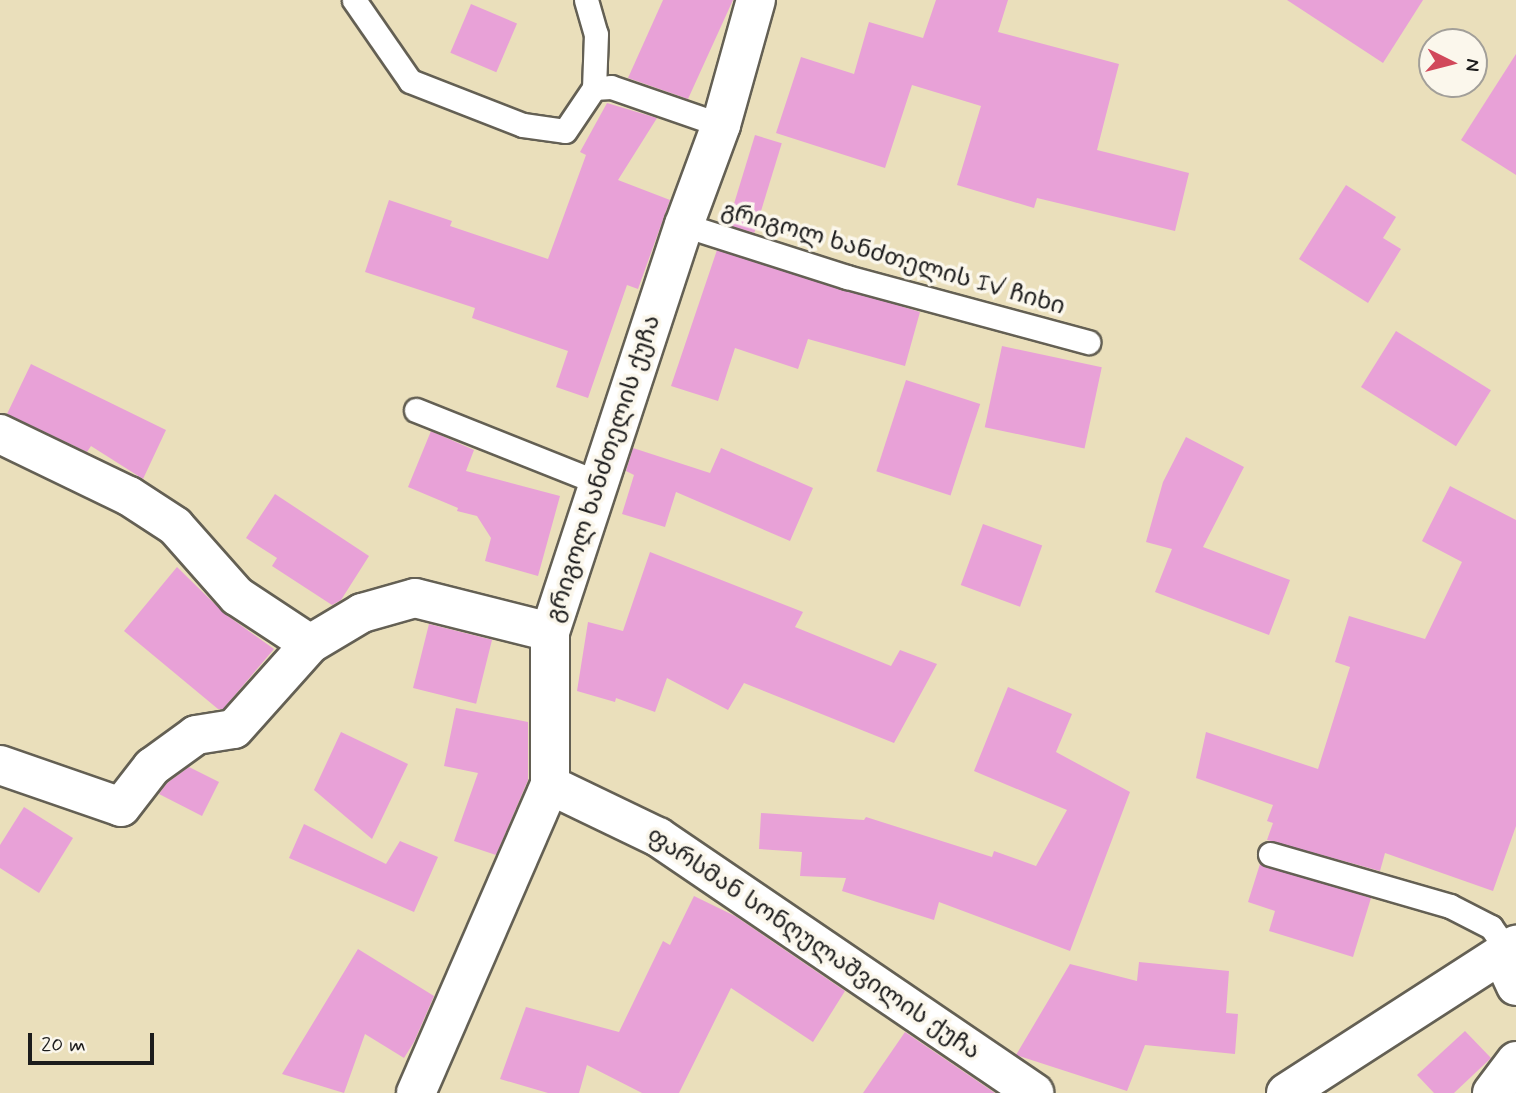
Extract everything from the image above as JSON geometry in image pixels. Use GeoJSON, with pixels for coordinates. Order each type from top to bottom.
{"type":"FeatureCollection","features":[{"type":"Feature","properties":{"kind":"street","name":"გრიგოლ ხანძთელის ქუჩა"},"geometry":{"type":"LineString","coordinates":[[416,1093],[550,785],[550,632],[684,225],[721,125],[756,0]]}},
{"type":"Feature","properties":{"kind":"street"},"geometry":{"type":"LineString","coordinates":[[0,434],[130,496],[175,526],[237,596],[310,645]]}},
{"type":"Feature","properties":{"kind":"street"},"geometry":{"type":"LineString","coordinates":[[0,765],[121,807],[152,767],[196,735],[234,729],[310,645],[362,613],[415,598],[550,632]]}},
{"type":"Feature","properties":{"kind":"street","name":"ფარსმან სონღულაშვილის ქუჩა"},"geometry":{"type":"LineString","coordinates":[[550,785],[658,837],[1034,1093]]}},
{"type":"Feature","properties":{"kind":"street"},"geometry":{"type":"LineString","coordinates":[[1286,1093],[1510,959]]}},
{"type":"Feature","properties":{"kind":"street"},"geometry":{"type":"LineString","coordinates":[[1492,1093],[1516,1060]]}},
{"type":"Feature","properties":{"kind":"lane"},"geometry":{"type":"LineString","coordinates":[[354,0],[410,81],[523,125],[565,131],[594,88],[596,34],[586,0]]}},
{"type":"Feature","properties":{"kind":"lane"},"geometry":{"type":"LineString","coordinates":[[594,88],[611,87],[721,125]]}},
{"type":"Feature","properties":{"kind":"lane","name":"გრიგოლ ხანძთელის IV ჩიხი"},"geometry":{"type":"LineString","coordinates":[[684,225],[847,277],[1088,342]]}},
{"type":"Feature","properties":{"kind":"lane"},"geometry":{"type":"LineString","coordinates":[[416,410],[599,483]]}},
{"type":"Feature","properties":{"kind":"lane"},"geometry":{"type":"LineString","coordinates":[[1270,854],[1450,906],[1492,928],[1510,959]]}},
{"type":"Feature","properties":{"kind":"building"},"geometry":{"type":"Polygon","coordinates":[[[663,0],[733,0],[688,99],[628,78],[663,0]]]}},
{"type":"Feature","properties":{"kind":"building"},"geometry":{"type":"Polygon","coordinates":[[[936,0],[1008,0],[998,32],[1119,64],[1097,150],[1189,173],[1175,231],[1037,198],[1034,208],[957,185],[981,106],[912,85],[885,168],[776,133],[801,57],[854,74],[869,22],[923,38],[936,0]]]}},
{"type":"Feature","properties":{"kind":"building"},"geometry":{"type":"Polygon","coordinates":[[[1287,0],[1423,0],[1383,63],[1287,0]]]}},
{"type":"Feature","properties":{"kind":"building"},"geometry":{"type":"Polygon","coordinates":[[[471,4],[517,24],[496,72],[450,53],[471,4]]]}},
{"type":"Feature","properties":{"kind":"building"},"geometry":{"type":"Polygon","coordinates":[[[1516,54],[1516,175],[1461,140],[1516,54]]]}},
{"type":"Feature","properties":{"kind":"building"},"geometry":{"type":"Polygon","coordinates":[[[607,103],[657,118],[618,180],[670,200],[638,289],[627,285],[588,398],[556,387],[568,351],[472,318],[475,308],[365,272],[389,200],[452,221],[450,226],[548,259],[586,155],[580,152],[607,103]]]}},
{"type":"Feature","properties":{"kind":"building"},"geometry":{"type":"Polygon","coordinates":[[[755,135],[782,143],[754,233],[728,225],[755,135]]]}},
{"type":"Feature","properties":{"kind":"building"},"geometry":{"type":"Polygon","coordinates":[[[1346,185],[1396,217],[1383,238],[1401,249],[1368,303],[1299,259],[1346,185]]]}},
{"type":"Feature","properties":{"kind":"building"},"geometry":{"type":"Polygon","coordinates":[[[717,250],[920,312],[905,366],[808,339],[798,369],[735,348],[718,401],[671,386],[717,250]]]}},
{"type":"Feature","properties":{"kind":"building"},"geometry":{"type":"Polygon","coordinates":[[[1396,331],[1491,390],[1456,446],[1361,387],[1396,331]]]}},
{"type":"Feature","properties":{"kind":"building"},"geometry":{"type":"Polygon","coordinates":[[[1002,346],[1102,367],[1085,448],[985,427],[1002,346]]]}},
{"type":"Feature","properties":{"kind":"building"},"geometry":{"type":"Polygon","coordinates":[[[31,364],[166,430],[143,479],[91,446],[87,452],[7,414],[31,364]]]}},
{"type":"Feature","properties":{"kind":"building"},"geometry":{"type":"Polygon","coordinates":[[[906,380],[980,404],[951,495],[876,471],[906,380]]]}},
{"type":"Feature","properties":{"kind":"building"},"geometry":{"type":"Polygon","coordinates":[[[431,431],[474,450],[466,471],[560,496],[538,576],[485,561],[491,538],[477,516],[457,511],[458,508],[408,487],[431,431]]]}},
{"type":"Feature","properties":{"kind":"building"},"geometry":{"type":"Polygon","coordinates":[[[1186,437],[1244,467],[1203,547],[1290,580],[1269,635],[1155,592],[1172,549],[1146,542],[1163,482],[1186,437]]]}},
{"type":"Feature","properties":{"kind":"building"},"geometry":{"type":"Polygon","coordinates":[[[633,448],[710,473],[721,448],[813,488],[790,541],[676,492],[665,527],[622,514],[634,475],[626,471],[633,448]]]}},
{"type":"Feature","properties":{"kind":"building"},"geometry":{"type":"Polygon","coordinates":[[[1450,486],[1516,520],[1516,826],[1493,891],[1385,853],[1380,871],[1267,840],[1273,823],[1267,821],[1273,805],[1196,778],[1206,732],[1318,769],[1350,667],[1335,662],[1349,616],[1425,639],[1462,562],[1422,541],[1450,486]]]}},
{"type":"Feature","properties":{"kind":"building"},"geometry":{"type":"Polygon","coordinates":[[[275,494],[369,556],[341,600],[332,605],[272,566],[277,558],[246,538],[275,494]]]}},
{"type":"Feature","properties":{"kind":"building"},"geometry":{"type":"Polygon","coordinates":[[[983,524],[1042,546],[1020,607],[961,585],[983,524]]]}},
{"type":"Feature","properties":{"kind":"building"},"geometry":{"type":"Polygon","coordinates":[[[650,552],[803,612],[795,627],[891,666],[900,650],[937,664],[894,743],[744,683],[728,710],[667,678],[655,712],[616,698],[615,702],[577,691],[588,622],[623,631],[650,552]]]}},
{"type":"Feature","properties":{"kind":"building"},"geometry":{"type":"Polygon","coordinates":[[[177,567],[225,614],[274,649],[223,709],[218,709],[124,631],[177,567]]]}},
{"type":"Feature","properties":{"kind":"building"},"geometry":{"type":"Polygon","coordinates":[[[429,624],[492,640],[476,704],[413,688],[429,624]]]}},
{"type":"Feature","properties":{"kind":"building"},"geometry":{"type":"Polygon","coordinates":[[[1008,687],[1072,714],[1056,752],[1130,792],[1070,951],[939,902],[934,920],[842,891],[846,878],[800,876],[802,852],[759,849],[761,813],[864,820],[866,817],[992,857],[994,851],[1036,866],[1067,810],[974,771],[1008,687]]]}},
{"type":"Feature","properties":{"kind":"building"},"geometry":{"type":"Polygon","coordinates":[[[456,708],[528,722],[528,780],[496,855],[454,841],[478,773],[444,766],[456,708]]]}},
{"type":"Feature","properties":{"kind":"building"},"geometry":{"type":"Polygon","coordinates":[[[341,732],[408,764],[372,839],[314,790],[341,732]]]}},
{"type":"Feature","properties":{"kind":"building"},"geometry":{"type":"Polygon","coordinates":[[[189,767],[219,782],[202,816],[159,794],[167,783],[189,767]]]}},
{"type":"Feature","properties":{"kind":"building"},"geometry":{"type":"Polygon","coordinates":[[[24,807],[73,838],[39,893],[0,868],[0,845],[24,807]]]}},
{"type":"Feature","properties":{"kind":"building"},"geometry":{"type":"Polygon","coordinates":[[[304,824],[386,864],[400,841],[438,857],[414,912],[289,858],[304,824]]]}},
{"type":"Feature","properties":{"kind":"building"},"geometry":{"type":"Polygon","coordinates":[[[1260,864],[1371,898],[1353,957],[1269,931],[1275,911],[1248,902],[1260,864]]]}},
{"type":"Feature","properties":{"kind":"building"},"geometry":{"type":"Polygon","coordinates":[[[694,896],[735,916],[845,991],[813,1042],[731,988],[679,1093],[642,1093],[587,1065],[579,1093],[548,1093],[500,1079],[526,1007],[619,1032],[663,941],[670,945],[694,896]]]}},
{"type":"Feature","properties":{"kind":"building"},"geometry":{"type":"Polygon","coordinates":[[[358,949],[434,996],[414,1042],[404,1058],[365,1034],[344,1093],[282,1074],[358,949]]]}},
{"type":"Feature","properties":{"kind":"building"},"geometry":{"type":"Polygon","coordinates":[[[1139,962],[1229,971],[1226,1013],[1238,1014],[1235,1054],[1145,1045],[1127,1091],[1016,1055],[1070,964],[1137,981],[1139,962]]]}},
{"type":"Feature","properties":{"kind":"building"},"geometry":{"type":"Polygon","coordinates":[[[1465,1031],[1491,1058],[1454,1093],[1434,1093],[1417,1075],[1465,1031]]]}},
{"type":"Feature","properties":{"kind":"building"},"geometry":{"type":"Polygon","coordinates":[[[905,1032],[995,1093],[863,1093],[905,1032]]]}}]}
